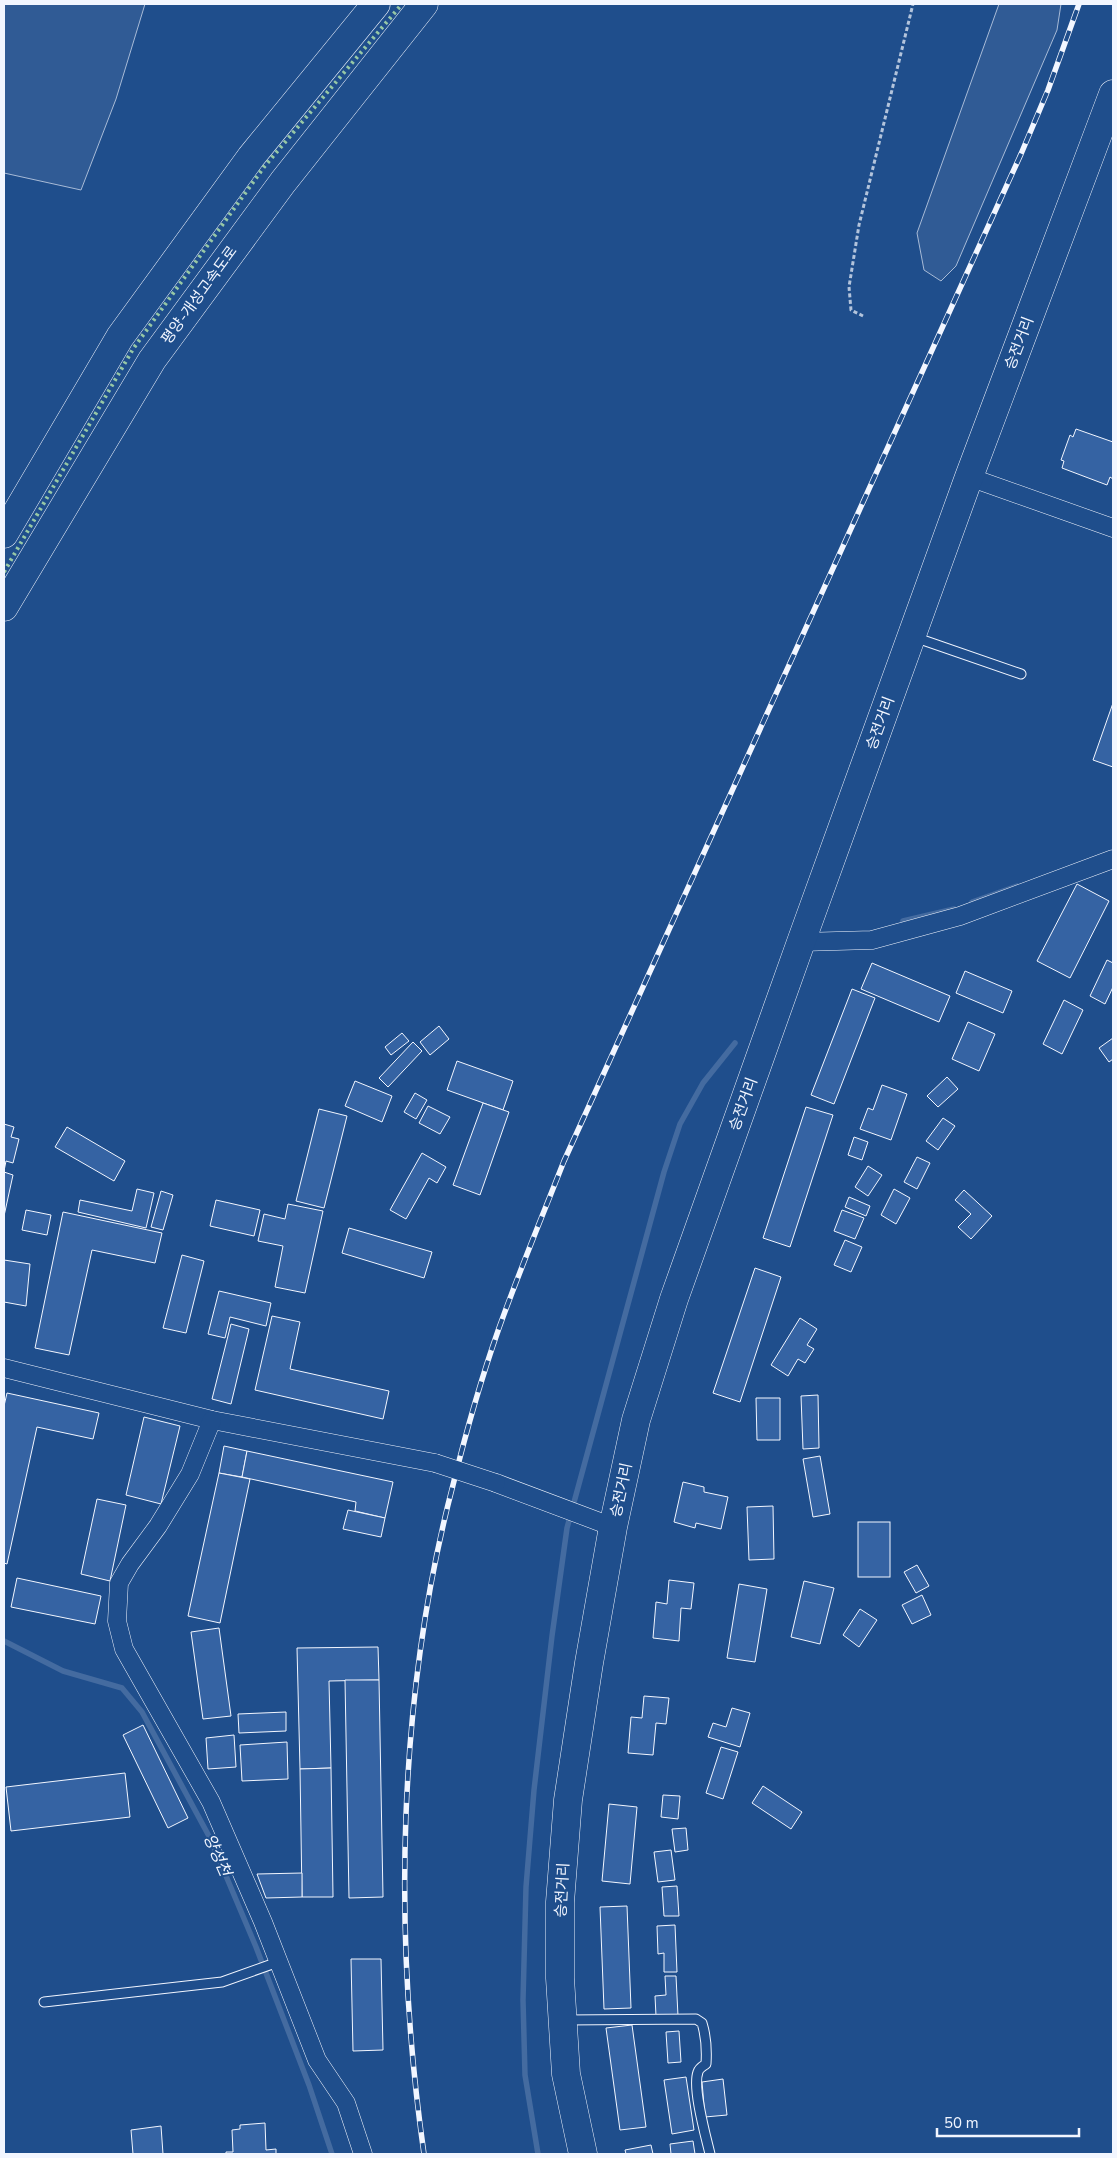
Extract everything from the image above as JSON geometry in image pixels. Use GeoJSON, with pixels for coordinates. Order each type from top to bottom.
{"type":"FeatureCollection","features":[{"type":"Feature","properties":{"kind":"main road"},"geometry":{"type":"LineString","coordinates":[[4,534],[120,337],[251,157],[376,4]]}},
{"type":"Feature","properties":{"kind":"main road","name":"평양-개성고속도로"},"geometry":{"type":"LineString","coordinates":[[4,607],[152,360],[282,182],[424,4]]}},
{"type":"Feature","properties":{"kind":"main road","name":"승전거리"},"geometry":{"type":"LineString","coordinates":[[583,2154],[566,2074],[560,1978],[560,1902],[568,1800],[613,1527],[636,1420],[674,1299],[801,942],[969,477],[1113,94]]}},
{"type":"Feature","properties":{"kind":"street"},"geometry":{"type":"LineString","coordinates":[[969,477],[1113,528]]}},
{"type":"Feature","properties":{"kind":"street"},"geometry":{"type":"LineString","coordinates":[[801,942],[872,940],[960,916],[1113,859]]}},
{"type":"Feature","properties":{"kind":"street"},"geometry":{"type":"LineString","coordinates":[[4,1368],[212,1420],[435,1463],[496,1483],[613,1527]]}},
{"type":"Feature","properties":{"kind":"street"},"geometry":{"type":"LineString","coordinates":[[212,1420],[190,1474],[158,1526],[130,1564],[119,1583],[117,1621],[124,1649],[211,1802],[316,2060],[346,2102],[362,2154]]}},
{"type":"Feature","properties":{"kind":"lane"},"geometry":{"type":"LineString","coordinates":[[912,636],[1021,674]]}},
{"type":"Feature","properties":{"kind":"lane"},"geometry":{"type":"LineString","coordinates":[[44,2002],[222,1982],[277,1963]]}},
{"type":"Feature","properties":{"kind":"lane"},"geometry":{"type":"LineString","coordinates":[[563,2020],[696,2019],[702,2023],[706,2034],[707,2054],[706,2064],[698,2070],[697,2077],[699,2102],[710,2154]]}},
{"type":"Feature","properties":{"kind":"path"},"geometry":{"type":"LineString","coordinates":[[863,316],[850,310],[849,287],[857,234],[913,4]]}},
{"type":"Feature","properties":{"kind":"shaded area"},"geometry":{"type":"Polygon","coordinates":[[[4,4],[145,4],[116,99],[81,190],[4,173],[4,4]]]}},
{"type":"Feature","properties":{"kind":"shaded area"},"geometry":{"type":"Polygon","coordinates":[[[999,4],[1061,4],[1057,30],[956,266],[941,281],[924,270],[917,233],[999,4]]]}},
{"type":"Feature","properties":{"kind":"building"},"geometry":{"type":"Polygon","coordinates":[[[1076,429],[1113,442],[1113,479],[1110,477],[1107,485],[1062,468],[1064,461],[1061,460],[1070,435],[1073,437],[1076,429]]]}},
{"type":"Feature","properties":{"kind":"building"},"geometry":{"type":"Polygon","coordinates":[[[1113,703],[1113,767],[1093,760],[1113,703]]]}},
{"type":"Feature","properties":{"kind":"building"},"geometry":{"type":"Polygon","coordinates":[[[1077,884],[1109,901],[1070,978],[1037,961],[1077,884]]]}},
{"type":"Feature","properties":{"kind":"building"},"geometry":{"type":"Polygon","coordinates":[[[1107,960],[1113,963],[1113,987],[1105,1004],[1090,996],[1107,960]]]}},
{"type":"Feature","properties":{"kind":"building"},"geometry":{"type":"Polygon","coordinates":[[[872,963],[950,996],[939,1022],[861,989],[872,963]]]}},
{"type":"Feature","properties":{"kind":"building"},"geometry":{"type":"Polygon","coordinates":[[[965,971],[1012,991],[1003,1013],[956,993],[965,971]]]}},
{"type":"Feature","properties":{"kind":"building"},"geometry":{"type":"Polygon","coordinates":[[[852,989],[875,998],[834,1104],[811,1095],[852,989]]]}},
{"type":"Feature","properties":{"kind":"building"},"geometry":{"type":"Polygon","coordinates":[[[1064,1000],[1083,1010],[1062,1054],[1043,1044],[1064,1000]]]}},
{"type":"Feature","properties":{"kind":"building"},"geometry":{"type":"Polygon","coordinates":[[[968,1022],[995,1034],[979,1071],[952,1059],[968,1022]]]}},
{"type":"Feature","properties":{"kind":"building"},"geometry":{"type":"Polygon","coordinates":[[[439,1026],[449,1039],[430,1055],[420,1042],[439,1026]]]}},
{"type":"Feature","properties":{"kind":"building"},"geometry":{"type":"Polygon","coordinates":[[[402,1033],[409,1041],[391,1055],[385,1047],[402,1033]]]}},
{"type":"Feature","properties":{"kind":"building"},"geometry":{"type":"Polygon","coordinates":[[[1113,1038],[1113,1059],[1109,1062],[1099,1048],[1113,1038]]]}},
{"type":"Feature","properties":{"kind":"building"},"geometry":{"type":"Polygon","coordinates":[[[413,1042],[422,1051],[388,1087],[379,1078],[413,1042]]]}},
{"type":"Feature","properties":{"kind":"building"},"geometry":{"type":"Polygon","coordinates":[[[457,1061],[513,1081],[503,1110],[447,1090],[457,1061]]]}},
{"type":"Feature","properties":{"kind":"building"},"geometry":{"type":"Polygon","coordinates":[[[947,1077],[958,1089],[938,1107],[927,1096],[947,1077]]]}},
{"type":"Feature","properties":{"kind":"building"},"geometry":{"type":"Polygon","coordinates":[[[355,1081],[392,1096],[382,1122],[345,1106],[355,1081]]]}},
{"type":"Feature","properties":{"kind":"building"},"geometry":{"type":"Polygon","coordinates":[[[882,1085],[907,1094],[891,1140],[860,1129],[868,1108],[873,1110],[882,1085]]]}},
{"type":"Feature","properties":{"kind":"building"},"geometry":{"type":"Polygon","coordinates":[[[415,1093],[427,1100],[416,1119],[404,1112],[415,1093]]]}},
{"type":"Feature","properties":{"kind":"building"},"geometry":{"type":"Polygon","coordinates":[[[483,1103],[509,1112],[480,1195],[453,1185],[483,1103]]]}},
{"type":"Feature","properties":{"kind":"building"},"geometry":{"type":"Polygon","coordinates":[[[428,1106],[450,1117],[440,1134],[419,1123],[428,1106]]]}},
{"type":"Feature","properties":{"kind":"building"},"geometry":{"type":"Polygon","coordinates":[[[806,1107],[833,1115],[790,1247],[763,1238],[806,1107]]]}},
{"type":"Feature","properties":{"kind":"building"},"geometry":{"type":"Polygon","coordinates":[[[319,1109],[347,1116],[324,1208],[296,1201],[319,1109]]]}},
{"type":"Feature","properties":{"kind":"building"},"geometry":{"type":"Polygon","coordinates":[[[943,1118],[955,1126],[938,1150],[926,1141],[943,1118]]]}},
{"type":"Feature","properties":{"kind":"building"},"geometry":{"type":"Polygon","coordinates":[[[4,1124],[14,1127],[11,1137],[19,1139],[13,1163],[6,1161],[4,1171],[4,1124]]]}},
{"type":"Feature","properties":{"kind":"building"},"geometry":{"type":"Polygon","coordinates":[[[67,1127],[125,1161],[114,1181],[55,1147],[67,1127]]]}},
{"type":"Feature","properties":{"kind":"building"},"geometry":{"type":"Polygon","coordinates":[[[854,1137],[868,1142],[862,1160],[848,1155],[854,1137]]]}},
{"type":"Feature","properties":{"kind":"building"},"geometry":{"type":"Polygon","coordinates":[[[422,1153],[446,1167],[437,1183],[429,1178],[406,1219],[390,1210],[422,1153]]]}},
{"type":"Feature","properties":{"kind":"building"},"geometry":{"type":"Polygon","coordinates":[[[917,1157],[930,1163],[917,1189],[904,1182],[917,1157]]]}},
{"type":"Feature","properties":{"kind":"building"},"geometry":{"type":"Polygon","coordinates":[[[868,1166],[882,1175],[868,1196],[855,1187],[868,1166]]]}},
{"type":"Feature","properties":{"kind":"building"},"geometry":{"type":"Polygon","coordinates":[[[4,1172],[13,1175],[4,1216],[4,1172]]]}},
{"type":"Feature","properties":{"kind":"building"},"geometry":{"type":"Polygon","coordinates":[[[137,1189],[154,1193],[146,1228],[78,1212],[80,1200],[132,1211],[137,1189]]]}},
{"type":"Feature","properties":{"kind":"building"},"geometry":{"type":"Polygon","coordinates":[[[894,1189],[910,1198],[896,1224],[881,1215],[894,1189]]]}},
{"type":"Feature","properties":{"kind":"building"},"geometry":{"type":"Polygon","coordinates":[[[964,1190],[992,1216],[971,1239],[958,1227],[971,1214],[955,1200],[964,1190]]]}},
{"type":"Feature","properties":{"kind":"building"},"geometry":{"type":"Polygon","coordinates":[[[161,1191],[173,1195],[163,1230],[151,1227],[161,1191]]]}},
{"type":"Feature","properties":{"kind":"building"},"geometry":{"type":"Polygon","coordinates":[[[849,1197],[870,1206],[866,1216],[845,1207],[849,1197]]]}},
{"type":"Feature","properties":{"kind":"building"},"geometry":{"type":"Polygon","coordinates":[[[216,1200],[260,1210],[254,1236],[210,1226],[216,1200]]]}},
{"type":"Feature","properties":{"kind":"building"},"geometry":{"type":"Polygon","coordinates":[[[288,1204],[323,1211],[305,1293],[275,1287],[283,1246],[258,1241],[264,1214],[285,1219],[288,1204]]]}},
{"type":"Feature","properties":{"kind":"building"},"geometry":{"type":"Polygon","coordinates":[[[26,1210],[51,1215],[47,1235],[22,1230],[26,1210]]]}},
{"type":"Feature","properties":{"kind":"building"},"geometry":{"type":"Polygon","coordinates":[[[842,1210],[864,1218],[855,1239],[834,1231],[842,1210]]]}},
{"type":"Feature","properties":{"kind":"building"},"geometry":{"type":"Polygon","coordinates":[[[63,1212],[162,1233],[155,1263],[92,1250],[69,1355],[35,1348],[63,1212]]]}},
{"type":"Feature","properties":{"kind":"building"},"geometry":{"type":"Polygon","coordinates":[[[349,1228],[432,1252],[424,1278],[342,1253],[349,1228]]]}},
{"type":"Feature","properties":{"kind":"building"},"geometry":{"type":"Polygon","coordinates":[[[845,1240],[862,1247],[851,1272],[834,1265],[845,1240]]]}},
{"type":"Feature","properties":{"kind":"building"},"geometry":{"type":"Polygon","coordinates":[[[182,1255],[204,1261],[186,1333],[163,1328],[182,1255]]]}},
{"type":"Feature","properties":{"kind":"building"},"geometry":{"type":"Polygon","coordinates":[[[4,1260],[30,1264],[26,1306],[4,1302],[4,1260]]]}},
{"type":"Feature","properties":{"kind":"building"},"geometry":{"type":"Polygon","coordinates":[[[755,1268],[781,1277],[740,1402],[713,1393],[755,1268]]]}},
{"type":"Feature","properties":{"kind":"building"},"geometry":{"type":"Polygon","coordinates":[[[219,1291],[271,1303],[266,1326],[230,1317],[225,1338],[208,1334],[219,1291]]]}},
{"type":"Feature","properties":{"kind":"building"},"geometry":{"type":"Polygon","coordinates":[[[272,1316],[300,1322],[290,1369],[389,1391],[383,1419],[255,1390],[272,1316]]]}},
{"type":"Feature","properties":{"kind":"building"},"geometry":{"type":"Polygon","coordinates":[[[800,1318],[817,1329],[807,1345],[814,1349],[805,1363],[798,1359],[788,1376],[771,1365],[800,1318]]]}},
{"type":"Feature","properties":{"kind":"building"},"geometry":{"type":"Polygon","coordinates":[[[231,1324],[249,1329],[231,1404],[212,1399],[231,1324]]]}},
{"type":"Feature","properties":{"kind":"building"},"geometry":{"type":"Polygon","coordinates":[[[7,1393],[99,1413],[93,1439],[37,1427],[7,1564],[4,1563],[4,1406],[7,1393]]]}},
{"type":"Feature","properties":{"kind":"building"},"geometry":{"type":"Polygon","coordinates":[[[818,1395],[819,1448],[803,1449],[801,1396],[818,1395]]]}},
{"type":"Feature","properties":{"kind":"building"},"geometry":{"type":"Polygon","coordinates":[[[756,1398],[780,1398],[780,1440],[757,1440],[756,1398]]]}},
{"type":"Feature","properties":{"kind":"building"},"geometry":{"type":"Polygon","coordinates":[[[144,1417],[180,1426],[161,1504],[126,1495],[144,1417]]]}},
{"type":"Feature","properties":{"kind":"building"},"geometry":{"type":"Polygon","coordinates":[[[224,1446],[247,1451],[242,1477],[219,1473],[224,1446]]]}},
{"type":"Feature","properties":{"kind":"building"},"geometry":{"type":"Polygon","coordinates":[[[247,1451],[393,1482],[385,1518],[355,1511],[356,1502],[242,1477],[247,1451]]]}},
{"type":"Feature","properties":{"kind":"building"},"geometry":{"type":"Polygon","coordinates":[[[820,1456],[830,1514],[813,1517],[803,1459],[820,1456]]]}},
{"type":"Feature","properties":{"kind":"building"},"geometry":{"type":"Polygon","coordinates":[[[219,1473],[250,1479],[220,1623],[188,1616],[219,1473]]]}},
{"type":"Feature","properties":{"kind":"building"},"geometry":{"type":"Polygon","coordinates":[[[683,1482],[704,1487],[704,1492],[728,1497],[721,1529],[696,1523],[695,1528],[674,1522],[683,1482]]]}},
{"type":"Feature","properties":{"kind":"building"},"geometry":{"type":"Polygon","coordinates":[[[97,1499],[126,1505],[110,1581],[81,1574],[97,1499]]]}},
{"type":"Feature","properties":{"kind":"building"},"geometry":{"type":"Polygon","coordinates":[[[773,1506],[774,1559],[749,1560],[747,1507],[773,1506]]]}},
{"type":"Feature","properties":{"kind":"building"},"geometry":{"type":"Polygon","coordinates":[[[348,1510],[385,1518],[381,1537],[343,1529],[348,1510]]]}},
{"type":"Feature","properties":{"kind":"building"},"geometry":{"type":"Polygon","coordinates":[[[858,1522],[890,1522],[890,1577],[858,1577],[858,1522]]]}},
{"type":"Feature","properties":{"kind":"building"},"geometry":{"type":"Polygon","coordinates":[[[917,1565],[929,1586],[916,1593],[904,1572],[917,1565]]]}},
{"type":"Feature","properties":{"kind":"building"},"geometry":{"type":"Polygon","coordinates":[[[17,1578],[101,1596],[95,1624],[11,1607],[17,1578]]]}},
{"type":"Feature","properties":{"kind":"building"},"geometry":{"type":"Polygon","coordinates":[[[669,1580],[694,1583],[691,1609],[681,1608],[679,1641],[653,1638],[656,1602],[667,1604],[669,1580]]]}},
{"type":"Feature","properties":{"kind":"building"},"geometry":{"type":"Polygon","coordinates":[[[804,1581],[834,1588],[820,1644],[791,1637],[804,1581]]]}},
{"type":"Feature","properties":{"kind":"building"},"geometry":{"type":"Polygon","coordinates":[[[739,1584],[767,1589],[755,1662],[727,1658],[739,1584]]]}},
{"type":"Feature","properties":{"kind":"building"},"geometry":{"type":"Polygon","coordinates":[[[922,1595],[931,1615],[912,1624],[902,1605],[922,1595]]]}},
{"type":"Feature","properties":{"kind":"building"},"geometry":{"type":"Polygon","coordinates":[[[860,1609],[877,1620],[859,1647],[843,1635],[860,1609]]]}},
{"type":"Feature","properties":{"kind":"building"},"geometry":{"type":"Polygon","coordinates":[[[219,1628],[231,1716],[203,1719],[191,1632],[219,1628]]]}},
{"type":"Feature","properties":{"kind":"building"},"geometry":{"type":"Polygon","coordinates":[[[378,1647],[379,1680],[329,1681],[331,1768],[300,1769],[297,1648],[378,1647]]]}},
{"type":"Feature","properties":{"kind":"building"},"geometry":{"type":"Polygon","coordinates":[[[345,1680],[379,1680],[383,1897],[349,1898],[345,1680]]]}},
{"type":"Feature","properties":{"kind":"building"},"geometry":{"type":"Polygon","coordinates":[[[644,1696],[669,1698],[666,1724],[656,1723],[653,1755],[628,1753],[631,1717],[642,1718],[644,1696]]]}},
{"type":"Feature","properties":{"kind":"building"},"geometry":{"type":"Polygon","coordinates":[[[732,1708],[750,1713],[740,1747],[708,1737],[713,1723],[726,1727],[732,1708]]]}},
{"type":"Feature","properties":{"kind":"building"},"geometry":{"type":"Polygon","coordinates":[[[286,1712],[286,1731],[239,1733],[238,1714],[286,1712]]]}},
{"type":"Feature","properties":{"kind":"building"},"geometry":{"type":"Polygon","coordinates":[[[143,1725],[188,1818],[168,1828],[123,1735],[143,1725]]]}},
{"type":"Feature","properties":{"kind":"building"},"geometry":{"type":"Polygon","coordinates":[[[234,1735],[236,1767],[208,1769],[206,1738],[234,1735]]]}},
{"type":"Feature","properties":{"kind":"building"},"geometry":{"type":"Polygon","coordinates":[[[287,1742],[288,1779],[242,1781],[240,1745],[287,1742]]]}},
{"type":"Feature","properties":{"kind":"building"},"geometry":{"type":"Polygon","coordinates":[[[721,1747],[738,1752],[723,1799],[706,1793],[721,1747]]]}},
{"type":"Feature","properties":{"kind":"building"},"geometry":{"type":"Polygon","coordinates":[[[331,1768],[333,1897],[302,1897],[300,1769],[331,1768]]]}},
{"type":"Feature","properties":{"kind":"building"},"geometry":{"type":"Polygon","coordinates":[[[125,1773],[130,1817],[11,1831],[6,1787],[125,1773]]]}},
{"type":"Feature","properties":{"kind":"building"},"geometry":{"type":"Polygon","coordinates":[[[763,1786],[802,1812],[791,1829],[752,1803],[763,1786]]]}},
{"type":"Feature","properties":{"kind":"building"},"geometry":{"type":"Polygon","coordinates":[[[663,1795],[680,1796],[678,1819],[661,1817],[663,1795]]]}},
{"type":"Feature","properties":{"kind":"building"},"geometry":{"type":"Polygon","coordinates":[[[609,1804],[637,1807],[630,1884],[602,1881],[609,1804]]]}},
{"type":"Feature","properties":{"kind":"building"},"geometry":{"type":"Polygon","coordinates":[[[686,1828],[688,1850],[675,1852],[672,1829],[686,1828]]]}},
{"type":"Feature","properties":{"kind":"building"},"geometry":{"type":"Polygon","coordinates":[[[671,1850],[675,1880],[658,1882],[654,1852],[671,1850]]]}},
{"type":"Feature","properties":{"kind":"building"},"geometry":{"type":"Polygon","coordinates":[[[302,1873],[302,1897],[266,1898],[257,1874],[302,1873]]]}},
{"type":"Feature","properties":{"kind":"building"},"geometry":{"type":"Polygon","coordinates":[[[677,1886],[679,1916],[664,1916],[662,1887],[677,1886]]]}},
{"type":"Feature","properties":{"kind":"building"},"geometry":{"type":"Polygon","coordinates":[[[627,1906],[631,2008],[604,2009],[600,1907],[627,1906]]]}},
{"type":"Feature","properties":{"kind":"building"},"geometry":{"type":"Polygon","coordinates":[[[675,1925],[677,1972],[664,1972],[664,1953],[658,1954],[657,1926],[675,1925]]]}},
{"type":"Feature","properties":{"kind":"building"},"geometry":{"type":"Polygon","coordinates":[[[351,1959],[381,1959],[383,2050],[353,2051],[351,1959]]]}},
{"type":"Feature","properties":{"kind":"building"},"geometry":{"type":"Polygon","coordinates":[[[665,1976],[676,1976],[678,2016],[656,2016],[655,1996],[666,1995],[665,1976]]]}},
{"type":"Feature","properties":{"kind":"building"},"geometry":{"type":"Polygon","coordinates":[[[632,2025],[646,2127],[620,2130],[606,2028],[632,2025]]]}},
{"type":"Feature","properties":{"kind":"building"},"geometry":{"type":"Polygon","coordinates":[[[679,2031],[681,2062],[668,2063],[666,2032],[679,2031]]]}},
{"type":"Feature","properties":{"kind":"building"},"geometry":{"type":"Polygon","coordinates":[[[686,2077],[694,2130],[672,2134],[664,2080],[686,2077]]]}},
{"type":"Feature","properties":{"kind":"building"},"geometry":{"type":"Polygon","coordinates":[[[723,2079],[727,2115],[705,2117],[702,2082],[723,2079]]]}},
{"type":"Feature","properties":{"kind":"building"},"geometry":{"type":"Polygon","coordinates":[[[265,2123],[266,2150],[276,2149],[276,2154],[226,2154],[226,2152],[233,2152],[232,2130],[240,2129],[240,2125],[265,2123]]]}},
{"type":"Feature","properties":{"kind":"building"},"geometry":{"type":"Polygon","coordinates":[[[161,2126],[163,2154],[133,2154],[131,2130],[161,2126]]]}},
{"type":"Feature","properties":{"kind":"building"},"geometry":{"type":"Polygon","coordinates":[[[693,2141],[695,2154],[671,2154],[670,2144],[693,2141]]]}},
{"type":"Feature","properties":{"kind":"building"},"geometry":{"type":"Polygon","coordinates":[[[651,2145],[653,2154],[626,2154],[625,2150],[651,2145]]]}},
{"type":"Feature","properties":{"kind":"waterway"},"geometry":{"type":"LineString","coordinates":[[972,902],[1017,886]]}},
{"type":"Feature","properties":{"kind":"waterway"},"geometry":{"type":"LineString","coordinates":[[903,921],[954,909]]}},
{"type":"Feature","properties":{"kind":"waterway"},"geometry":{"type":"LineString","coordinates":[[538,2154],[525,2075],[523,2000],[526,1887],[534,1790],[567,1528],[664,1172],[680,1124],[703,1083],[735,1043]]}},
{"type":"Feature","properties":{"kind":"waterway","name":"양성천"},"geometry":{"type":"LineString","coordinates":[[4,1641],[63,1671],[122,1688],[142,1712],[210,1838],[256,1947],[309,2085],[332,2154]]}},
{"type":"Feature","properties":{"kind":"railway"},"geometry":{"type":"LineString","coordinates":[[424,2154],[414,2071],[408,1988],[405,1903],[406,1818],[411,1733],[420,1649],[434,1566],[458,1465],[480,1386],[492,1347],[564,1161],[1021,154],[1048,90],[1079,4]]}},
{"type":"Feature","properties":{"kind":"hedge"},"geometry":{"type":"LineString","coordinates":[[4,572],[133,349],[264,167],[402,4]]}}]}
